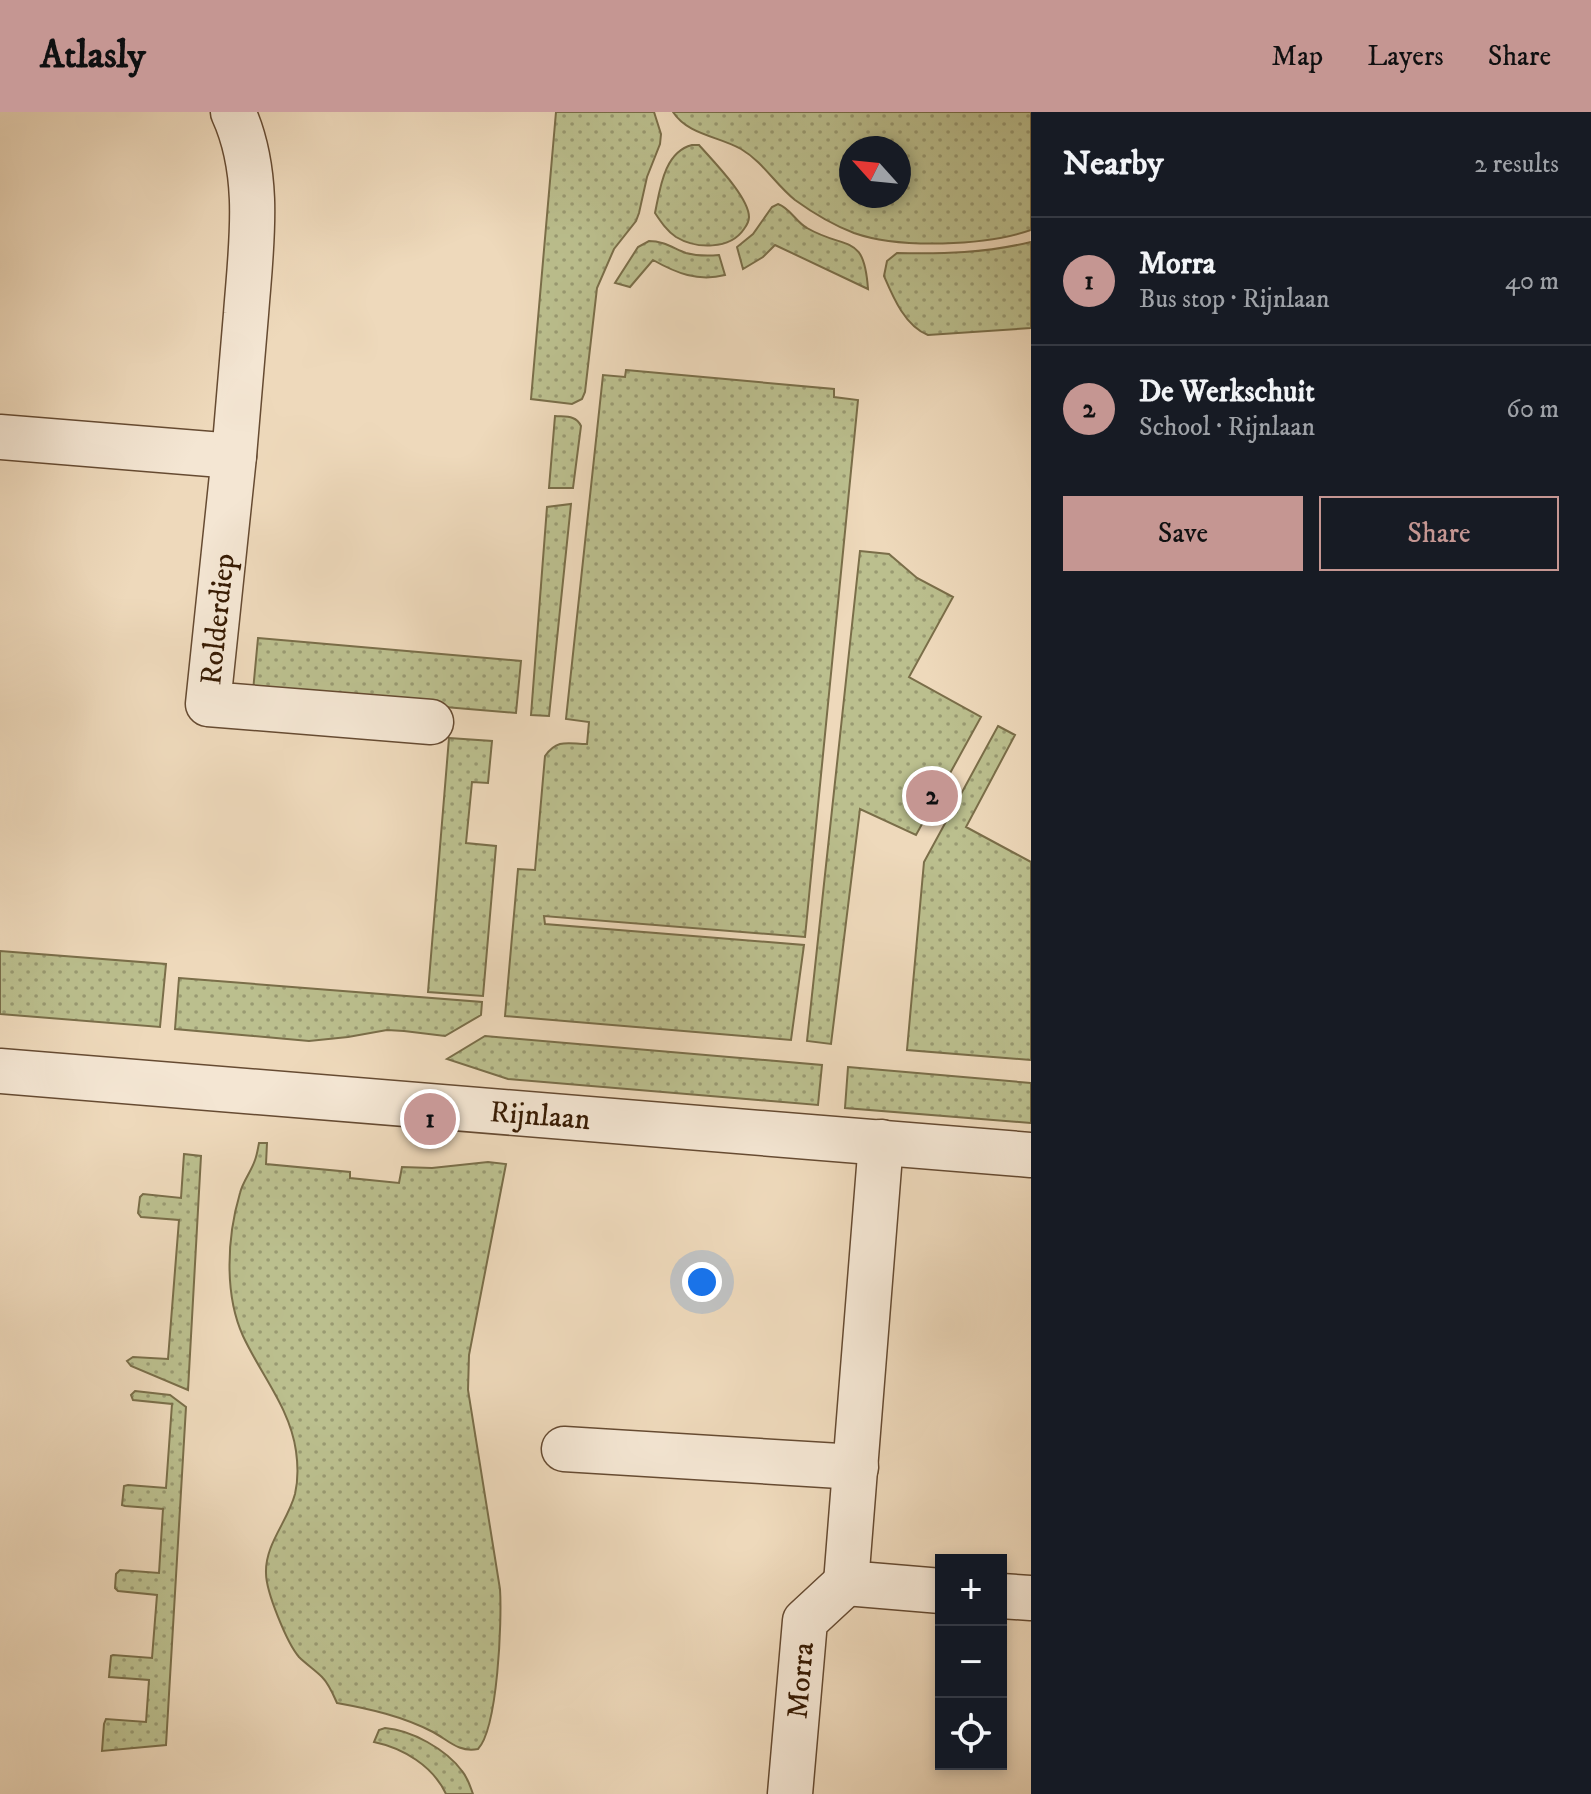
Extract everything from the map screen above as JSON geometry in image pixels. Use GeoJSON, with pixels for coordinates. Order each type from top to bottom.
{"type":"FeatureCollection","features":[{"type":"Feature","properties":{"kind":"street","name":"Rolderdiep"},"geometry":{"type":"LineString","coordinates":[[233,112],[240,128],[251,178],[253,230],[234,456],[208,704],[431,722]]}},
{"type":"Feature","properties":{"kind":"street"},"geometry":{"type":"LineString","coordinates":[[0,437],[234,456]]}},
{"type":"Feature","properties":{"kind":"street","name":"Rijnlaan"},"geometry":{"type":"LineString","coordinates":[[0,1071],[1031,1155]]}},
{"type":"Feature","properties":{"kind":"street"},"geometry":{"type":"LineString","coordinates":[[881,1142],[846,1583],[935,1590]]}},
{"type":"Feature","properties":{"kind":"street"},"geometry":{"type":"LineString","coordinates":[[564,1449],[856,1467]]}},
{"type":"Feature","properties":{"kind":"street","name":"Morra"},"geometry":{"type":"LineString","coordinates":[[790,1794],[805,1621],[846,1583]]}},
{"type":"Feature","properties":{"kind":"street"},"geometry":{"type":"LineString","coordinates":[[1007,1596],[1031,1598]]}},
{"type":"Feature","properties":{"kind":"green space"},"geometry":{"type":"Polygon","coordinates":[[[556,112],[654,112],[661,134],[636,221],[614,249],[597,288],[585,392],[582,399],[572,404],[531,399],[556,112]]]}},
{"type":"Feature","properties":{"kind":"green space"},"geometry":{"type":"Polygon","coordinates":[[[673,112],[1031,112],[1031,230],[991,239],[942,244],[894,242],[854,233],[795,200],[741,149],[687,126],[673,112]]]}},
{"type":"Feature","properties":{"kind":"green space"},"geometry":{"type":"Polygon","coordinates":[[[692,145],[699,145],[721,169],[737,189],[747,209],[749,219],[745,228],[738,236],[722,244],[703,245],[684,241],[670,232],[655,213],[669,163],[675,155],[692,145]]]}},
{"type":"Feature","properties":{"kind":"green space"},"geometry":{"type":"Polygon","coordinates":[[[778,204],[807,228],[857,251],[866,271],[868,289],[775,245],[743,269],[737,247],[753,234],[772,207],[778,204]]]}},
{"type":"Feature","properties":{"kind":"green space"},"geometry":{"type":"Polygon","coordinates":[[[649,241],[690,254],[719,255],[725,275],[688,275],[653,260],[630,287],[615,283],[638,247],[649,241]]]}},
{"type":"Feature","properties":{"kind":"green space"},"geometry":{"type":"Polygon","coordinates":[[[1031,242],[1031,328],[928,335],[906,318],[884,276],[887,261],[897,253],[964,252],[1031,242]]]}},
{"type":"Feature","properties":{"kind":"green space"},"geometry":{"type":"Polygon","coordinates":[[[626,370],[834,389],[834,397],[858,400],[805,937],[544,916],[545,924],[804,945],[791,1040],[505,1016],[518,869],[535,870],[545,756],[559,744],[587,744],[589,722],[566,719],[603,375],[625,377],[626,370]]]}},
{"type":"Feature","properties":{"kind":"green space"},"geometry":{"type":"Polygon","coordinates":[[[555,416],[573,418],[581,426],[573,488],[549,488],[555,416]]]}},
{"type":"Feature","properties":{"kind":"green space"},"geometry":{"type":"Polygon","coordinates":[[[571,504],[549,716],[531,715],[547,507],[571,504]]]}},
{"type":"Feature","properties":{"kind":"green space"},"geometry":{"type":"Polygon","coordinates":[[[860,551],[889,554],[917,578],[953,597],[909,677],[981,717],[916,835],[860,809],[831,1044],[807,1041],[860,551]]]}},
{"type":"Feature","properties":{"kind":"green space"},"geometry":{"type":"Polygon","coordinates":[[[258,638],[521,661],[516,713],[253,691],[258,638]]]}},
{"type":"Feature","properties":{"kind":"green space"},"geometry":{"type":"Polygon","coordinates":[[[998,726],[1015,735],[966,827],[1031,862],[1031,1060],[907,1050],[924,862],[998,726]]]}},
{"type":"Feature","properties":{"kind":"green space"},"geometry":{"type":"Polygon","coordinates":[[[449,738],[492,741],[488,783],[472,782],[466,843],[496,846],[483,996],[428,992],[449,738]]]}},
{"type":"Feature","properties":{"kind":"green space"},"geometry":{"type":"Polygon","coordinates":[[[0,951],[166,964],[160,1027],[0,1014],[0,951]]]}},
{"type":"Feature","properties":{"kind":"green space"},"geometry":{"type":"Polygon","coordinates":[[[179,978],[482,1002],[481,1015],[445,1036],[387,1030],[309,1041],[175,1029],[179,978]]]}},
{"type":"Feature","properties":{"kind":"green space"},"geometry":{"type":"Polygon","coordinates":[[[485,1036],[822,1065],[818,1105],[508,1079],[447,1059],[485,1036]]]}},
{"type":"Feature","properties":{"kind":"green space"},"geometry":{"type":"Polygon","coordinates":[[[848,1067],[1031,1083],[1031,1123],[845,1108],[848,1067]]]}},
{"type":"Feature","properties":{"kind":"green space"},"geometry":{"type":"Polygon","coordinates":[[[259,1143],[267,1143],[266,1164],[350,1172],[350,1178],[399,1183],[402,1167],[432,1168],[488,1162],[506,1164],[469,1355],[468,1390],[500,1589],[494,1697],[485,1737],[478,1749],[459,1747],[398,1717],[337,1703],[324,1680],[294,1650],[273,1604],[267,1581],[267,1562],[295,1494],[296,1451],[288,1420],[243,1336],[230,1284],[232,1228],[241,1189],[256,1158],[259,1143]]]}},
{"type":"Feature","properties":{"kind":"green space"},"geometry":{"type":"Polygon","coordinates":[[[184,1154],[201,1156],[188,1390],[131,1366],[127,1361],[133,1357],[168,1359],[179,1220],[141,1217],[138,1213],[143,1194],[181,1198],[184,1154]]]}},
{"type":"Feature","properties":{"kind":"green space"},"geometry":{"type":"Polygon","coordinates":[[[135,1391],[170,1395],[186,1407],[166,1745],[102,1751],[106,1719],[146,1722],[149,1680],[109,1677],[111,1656],[152,1658],[157,1595],[118,1591],[115,1588],[116,1574],[120,1570],[159,1573],[163,1509],[122,1505],[124,1486],[166,1488],[172,1404],[133,1400],[131,1395],[135,1391]]]}},
{"type":"Feature","properties":{"kind":"green space"},"geometry":{"type":"Polygon","coordinates":[[[385,1728],[417,1737],[447,1755],[464,1774],[473,1794],[446,1794],[433,1775],[416,1760],[374,1742],[379,1730],[385,1728]]]}},
{"type":"Feature","properties":{"kind":"place","name":"De Werkschuit"},"geometry":{"type":"Point","coordinates":[932,796]}},
{"type":"Feature","properties":{"kind":"place","name":"Morra"},"geometry":{"type":"Point","coordinates":[430,1119]}}]}
